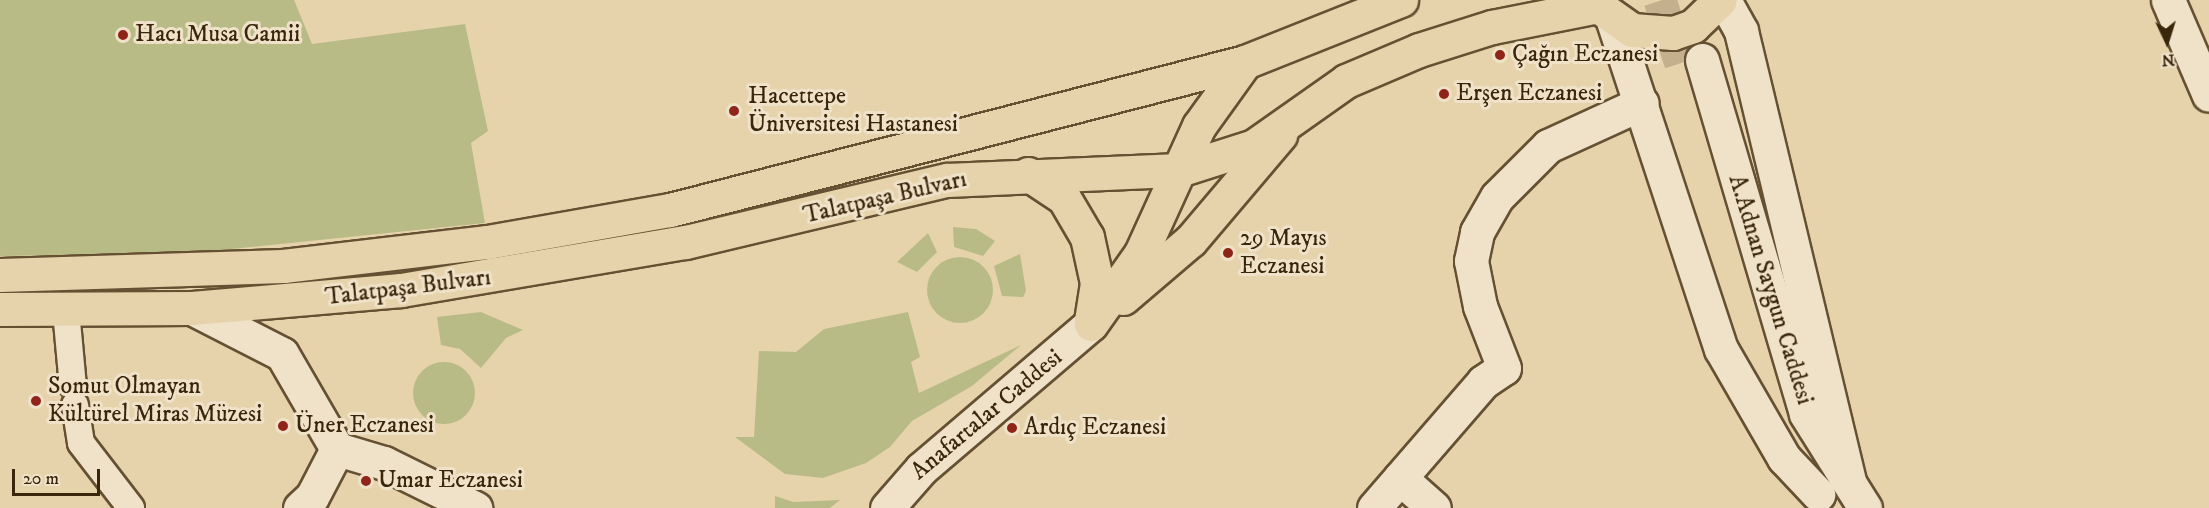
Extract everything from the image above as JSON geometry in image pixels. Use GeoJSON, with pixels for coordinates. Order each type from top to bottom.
{"type":"FeatureCollection","features":[{"type":"Feature","properties":{"kind":"main road","name":"Talatpaşa Bulvarı"},"geometry":{"type":"LineString","coordinates":[[0,275],[283,266],[488,242],[770,188],[1245,62],[1401,0]]}},
{"type":"Feature","properties":{"kind":"main road"},"geometry":{"type":"LineString","coordinates":[[1602,9],[1652,35],[1673,33],[1693,26],[1722,0],[1741,31],[1849,480]]}},
{"type":"Feature","properties":{"kind":"main road"},"geometry":{"type":"LineString","coordinates":[[2168,0],[2209,94]]}},
{"type":"Feature","properties":{"kind":"main road","name":"Talatpaşa Bulvarı"},"geometry":{"type":"LineString","coordinates":[[0,309],[66,311],[286,303],[495,277],[773,224],[923,185],[1028,174],[1179,170],[1229,157],[1288,124],[1346,81],[1419,50],[1492,27],[1602,9]]}},
{"type":"Feature","properties":{"kind":"main road"},"geometry":{"type":"LineString","coordinates":[[1602,9],[1642,103],[1721,349],[1784,458],[1822,501]]}},
{"type":"Feature","properties":{"kind":"main road"},"geometry":{"type":"LineString","coordinates":[[1091,324],[1141,253],[1199,126],[1245,62]]}},
{"type":"Feature","properties":{"kind":"main road","name":"A.Adnan Saygun Caddesi"},"geometry":{"type":"LineString","coordinates":[[1822,501],[1770,378],[1692,62],[1806,414],[1865,508]]}},
{"type":"Feature","properties":{"kind":"main road"},"geometry":{"type":"LineString","coordinates":[[1374,508],[1483,382],[1504,368],[1473,282],[1473,246],[1486,214],[1512,176],[1548,147],[1642,103]]}},
{"type":"Feature","properties":{"kind":"main road"},"geometry":{"type":"LineString","coordinates":[[1091,324],[1191,240],[1288,124]]}},
{"type":"Feature","properties":{"kind":"main road"},"geometry":{"type":"LineString","coordinates":[[1028,174],[1064,198],[1087,237],[1097,283],[1091,324]]}},
{"type":"Feature","properties":{"kind":"main road"},"geometry":{"type":"LineString","coordinates":[[192,308],[282,354],[337,449],[384,463],[475,508]]}},
{"type":"Feature","properties":{"kind":"main road","name":"Anafartalar Caddesi"},"geometry":{"type":"LineString","coordinates":[[887,508],[921,469],[1091,324]]}},
{"type":"Feature","properties":{"kind":"main road"},"geometry":{"type":"LineString","coordinates":[[300,508],[312,498],[337,449]]}},
{"type":"Feature","properties":{"kind":"main road"},"geometry":{"type":"LineString","coordinates":[[1400,478],[1434,508]]}},
{"type":"Feature","properties":{"kind":"street"},"geometry":{"type":"LineString","coordinates":[[66,311],[81,443],[131,508]]}},
{"type":"Feature","properties":{"kind":"green space"},"geometry":{"type":"Polygon","coordinates":[[[0,0],[294,0],[312,44],[465,24],[488,131],[471,143],[485,223],[193,253],[0,256],[0,0]]]}},
{"type":"Feature","properties":{"kind":"green space"},"geometry":{"type":"Polygon","coordinates":[[[953,227],[976,229],[995,241],[983,256],[954,247],[953,227]]]}},
{"type":"Feature","properties":{"kind":"green space"},"geometry":{"type":"Polygon","coordinates":[[[928,233],[937,252],[917,272],[897,262],[928,233]]]}},
{"type":"Feature","properties":{"kind":"green space"},"geometry":{"type":"Polygon","coordinates":[[[1020,254],[1026,291],[1023,297],[1002,296],[994,266],[1020,254]]]}},
{"type":"Feature","properties":{"kind":"green space"},"geometry":{"type":"Polygon","coordinates":[[[960,257],[973,260],[983,267],[990,277],[993,290],[990,303],[983,313],[973,320],[960,323],[947,320],[937,313],[930,303],[927,290],[930,277],[937,267],[947,260],[960,257]]]}},
{"type":"Feature","properties":{"kind":"green space"},"geometry":{"type":"Polygon","coordinates":[[[481,312],[523,330],[506,338],[481,368],[460,349],[441,345],[437,317],[481,312]]]}},
{"type":"Feature","properties":{"kind":"green space"},"geometry":{"type":"Polygon","coordinates":[[[908,312],[920,357],[911,362],[919,393],[1021,345],[972,386],[912,421],[890,447],[866,463],[823,478],[785,474],[735,437],[754,437],[759,351],[796,352],[824,329],[908,312]]]}},
{"type":"Feature","properties":{"kind":"green space"},"geometry":{"type":"Polygon","coordinates":[[[444,362],[466,371],[475,393],[466,415],[444,424],[422,415],[413,393],[422,371],[444,362]]]}},
{"type":"Feature","properties":{"kind":"green space"},"geometry":{"type":"Polygon","coordinates":[[[775,496],[793,502],[840,500],[830,508],[775,508],[775,496]]]}},
{"type":"Feature","properties":{"kind":"tunnel"},"geometry":{"type":"LineString","coordinates":[[1660,0],[1681,63]]}},
{"type":"Feature","properties":{"kind":"place","name":"Hacı Musa Camii"},"geometry":{"type":"Point","coordinates":[123,35]}},
{"type":"Feature","properties":{"kind":"place","name":"Çağın Eczanesi"},"geometry":{"type":"Point","coordinates":[1500,55]}},
{"type":"Feature","properties":{"kind":"place","name":"Erşen Eczanesi"},"geometry":{"type":"Point","coordinates":[1444,94]}},
{"type":"Feature","properties":{"kind":"place","name":"Hacettepe Üniversitesi Hastanesi"},"geometry":{"type":"Point","coordinates":[734,111]}},
{"type":"Feature","properties":{"kind":"place","name":"29 Mayıs Eczanesi"},"geometry":{"type":"Point","coordinates":[1228,253]}},
{"type":"Feature","properties":{"kind":"place","name":"Somut Olmayan Kültürel Miras Müzesi"},"geometry":{"type":"Point","coordinates":[36,401]}},
{"type":"Feature","properties":{"kind":"place","name":"Üner Eczanesi"},"geometry":{"type":"Point","coordinates":[283,426]}},
{"type":"Feature","properties":{"kind":"place","name":"Ardıç Eczanesi"},"geometry":{"type":"Point","coordinates":[1012,428]}},
{"type":"Feature","properties":{"kind":"place","name":"Umar Eczanesi"},"geometry":{"type":"Point","coordinates":[366,481]}}]}
